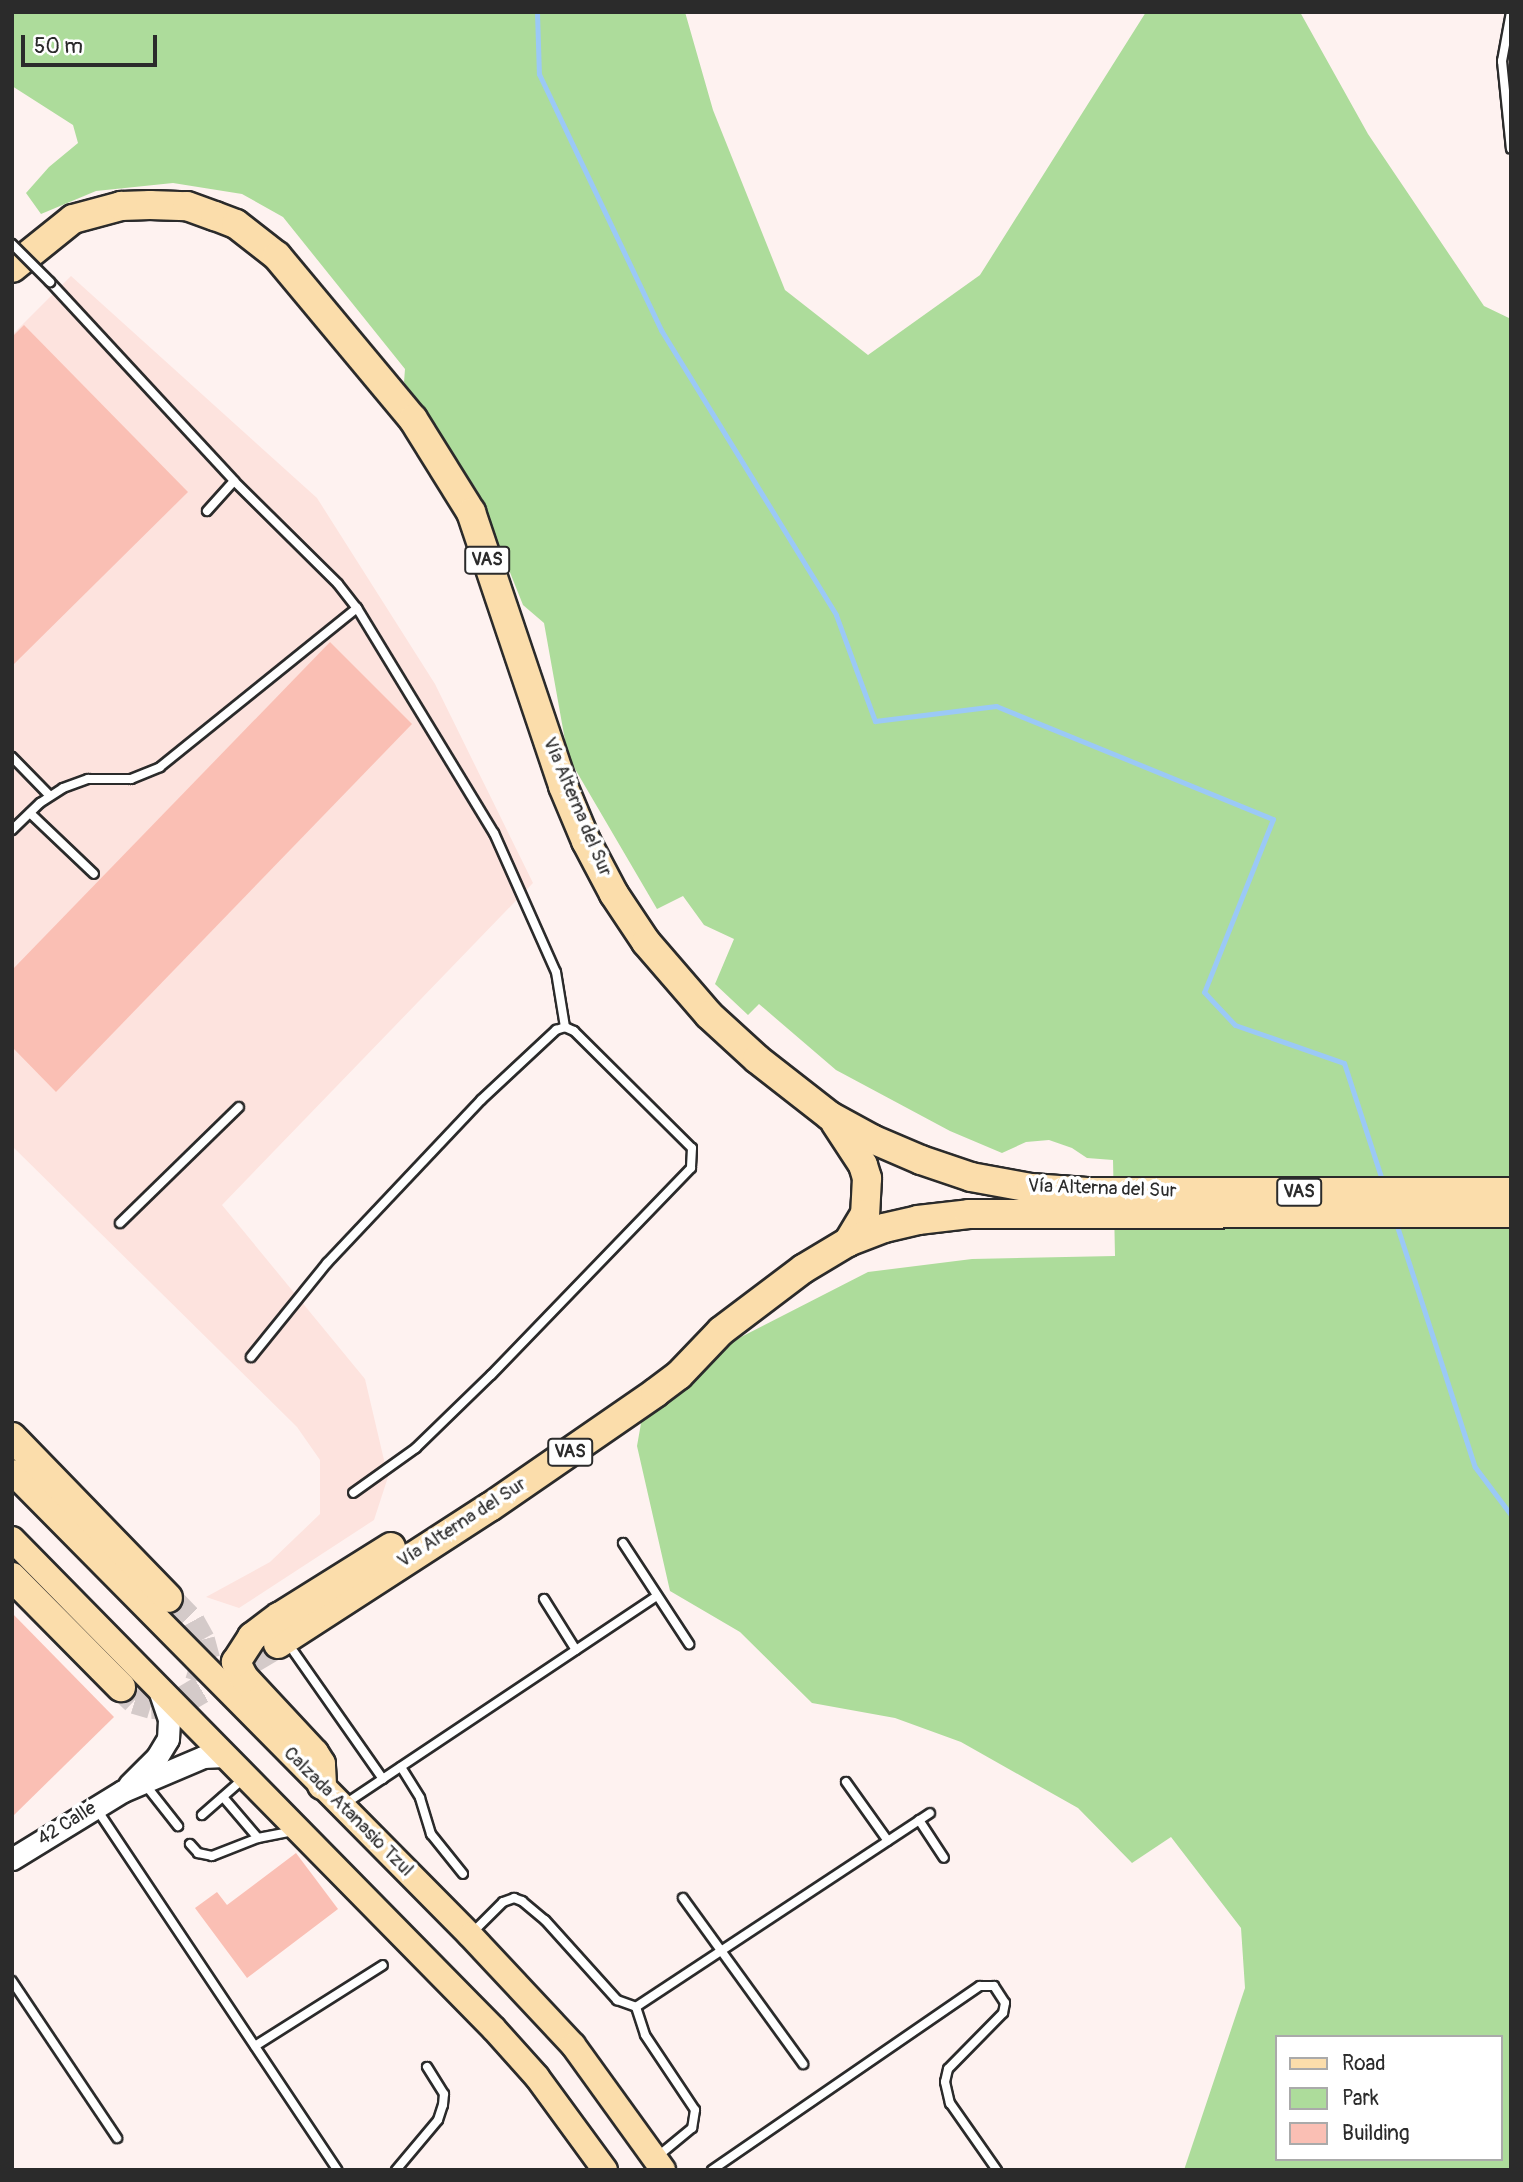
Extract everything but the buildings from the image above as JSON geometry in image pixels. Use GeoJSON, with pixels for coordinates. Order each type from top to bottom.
{"type":"FeatureCollection","features":[{"type":"Feature","properties":{"kind":"highway","name":"Vía Alterna del Sur"},"geometry":{"type":"LineString","coordinates":[[12,268],[73,219],[130,206],[187,206],[236,224],[277,256],[413,419],[471,512],[563,786],[586,841],[614,894],[646,942],[709,1015],[757,1059],[830,1116],[872,1139],[971,1177],[1031,1188],[1089,1203],[1511,1213]]}},
{"type":"Feature","properties":{"kind":"highway"},"geometry":{"type":"LineString","coordinates":[[830,1116],[848,1140],[867,1178],[865,1214],[848,1242]]}},
{"type":"Feature","properties":{"kind":"highway","name":"Vía Alterna del Sur"},"geometry":{"type":"LineString","coordinates":[[286,1648],[655,1393],[679,1375],[721,1331],[803,1269],[848,1242],[918,1220],[1089,1203],[1511,1192]]}},
{"type":"Feature","properties":{"kind":"highway"},"geometry":{"type":"LineString","coordinates":[[322,1785],[321,1764],[314,1753],[239,1671],[236,1662],[252,1637],[304,1601],[465,1501],[688,1347],[721,1331]]}},
{"type":"Feature","properties":{"kind":"highway"},"geometry":{"type":"LineString","coordinates":[[12,1437],[168,1598]]}},
{"type":"Feature","properties":{"kind":"highway"},"geometry":{"type":"LineString","coordinates":[[12,1577],[121,1687]]}},
{"type":"Feature","properties":{"kind":"main road","name":"Calzada Atanasio Tzul"},"geometry":{"type":"LineString","coordinates":[[12,1472],[470,1934],[573,2045],[659,2164]]}},
{"type":"Feature","properties":{"kind":"main road"},"geometry":{"type":"LineString","coordinates":[[12,1539],[494,2029],[537,2077],[605,2170]]}},
{"type":"Feature","properties":{"kind":"street","name":"42 Calle"},"geometry":{"type":"LineString","coordinates":[[123,1791],[157,1757],[168,1739],[169,1719],[158,1687]]}},
{"type":"Feature","properties":{"kind":"street","name":"42 Calle"},"geometry":{"type":"LineString","coordinates":[[12,1859],[123,1791],[203,1757],[224,1756]]}},
{"type":"Feature","properties":{"kind":"lane"},"geometry":{"type":"LineString","coordinates":[[1511,12],[1502,61],[1511,149]]}},
{"type":"Feature","properties":{"kind":"lane"},"geometry":{"type":"LineString","coordinates":[[12,244],[234,481],[338,584],[357,607],[494,833],[556,972],[565,1027]]}},
{"type":"Feature","properties":{"kind":"lane"},"geometry":{"type":"LineString","coordinates":[[207,511],[234,481]]}},
{"type":"Feature","properties":{"kind":"lane"},"geometry":{"type":"LineString","coordinates":[[12,830],[50,796],[88,779],[131,779],[160,767],[357,607]]}},
{"type":"Feature","properties":{"kind":"lane"},"geometry":{"type":"LineString","coordinates":[[12,757],[50,796]]}},
{"type":"Feature","properties":{"kind":"lane"},"geometry":{"type":"LineString","coordinates":[[30,813],[94,874]]}},
{"type":"Feature","properties":{"kind":"lane"},"geometry":{"type":"LineString","coordinates":[[251,1357],[327,1263],[481,1100],[556,1030],[565,1027],[574,1031],[692,1148],[691,1168],[425,1439],[353,1493]]}},
{"type":"Feature","properties":{"kind":"lane"},"geometry":{"type":"LineString","coordinates":[[120,1223],[239,1107]]}},
{"type":"Feature","properties":{"kind":"lane"},"geometry":{"type":"LineString","coordinates":[[623,1543],[655,1597],[688,1644]]}},
{"type":"Feature","properties":{"kind":"lane"},"geometry":{"type":"LineString","coordinates":[[343,1805],[655,1597]]}},
{"type":"Feature","properties":{"kind":"lane"},"geometry":{"type":"LineString","coordinates":[[544,1599],[576,1650]]}},
{"type":"Feature","properties":{"kind":"lane"},"geometry":{"type":"LineString","coordinates":[[286,1648],[383,1779]]}},
{"type":"Feature","properties":{"kind":"lane"},"geometry":{"type":"LineString","coordinates":[[401,1767],[420,1798],[431,1834],[463,1874]]}},
{"type":"Feature","properties":{"kind":"lane"},"geometry":{"type":"LineString","coordinates":[[202,1815],[245,1777]]}},
{"type":"Feature","properties":{"kind":"lane"},"geometry":{"type":"LineString","coordinates":[[846,1782],[888,1841]]}},
{"type":"Feature","properties":{"kind":"lane"},"geometry":{"type":"LineString","coordinates":[[144,1783],[177,1826]]}},
{"type":"Feature","properties":{"kind":"lane"},"geometry":{"type":"LineString","coordinates":[[223,1797],[258,1838]]}},
{"type":"Feature","properties":{"kind":"lane"},"geometry":{"type":"LineString","coordinates":[[95,1807],[337,2170]]}},
{"type":"Feature","properties":{"kind":"lane"},"geometry":{"type":"LineString","coordinates":[[636,2007],[721,1954],[930,1813]]}},
{"type":"Feature","properties":{"kind":"lane"},"geometry":{"type":"LineString","coordinates":[[919,1820],[944,1858]]}},
{"type":"Feature","properties":{"kind":"lane"},"geometry":{"type":"LineString","coordinates":[[190,1844],[198,1853],[212,1856],[258,1838],[296,1830]]}},
{"type":"Feature","properties":{"kind":"lane"},"geometry":{"type":"LineString","coordinates":[[470,1934],[503,1902],[514,1898],[522,1901],[545,1920],[617,2000],[636,2007]]}},
{"type":"Feature","properties":{"kind":"lane"},"geometry":{"type":"LineString","coordinates":[[683,1898],[803,2064]]}},
{"type":"Feature","properties":{"kind":"lane"},"geometry":{"type":"LineString","coordinates":[[255,2046],[383,1965]]}},
{"type":"Feature","properties":{"kind":"lane"},"geometry":{"type":"LineString","coordinates":[[12,1981],[117,2138]]}},
{"type":"Feature","properties":{"kind":"lane"},"geometry":{"type":"LineString","coordinates":[[712,2170],[980,1986],[994,1986],[1005,2003],[1003,2013],[947,2069],[945,2082],[950,2103],[997,2170]]}},
{"type":"Feature","properties":{"kind":"lane"},"geometry":{"type":"LineString","coordinates":[[636,2007],[645,2035],[695,2110],[692,2128],[659,2164]]}},
{"type":"Feature","properties":{"kind":"lane"},"geometry":{"type":"LineString","coordinates":[[396,2170],[426,2137],[438,2120],[443,2105],[444,2094],[428,2067]]}},
{"type":"Feature","properties":{"kind":"shaded area"},"geometry":{"type":"Polygon","coordinates":[[[71,276],[317,498],[435,684],[533,883],[222,1205],[365,1379],[388,1477],[374,1520],[239,1608],[206,1597],[270,1562],[320,1514],[320,1460],[297,1427],[12,1146],[12,335],[71,276]]]}},
{"type":"Feature","properties":{"kind":"green space"},"geometry":{"type":"Polygon","coordinates":[[[12,12],[685,12],[713,110],[785,290],[868,355],[980,275],[1146,12],[1300,12],[1368,134],[1484,306],[1511,319],[1511,2170],[1184,2170],[1245,1988],[1241,1928],[1171,1837],[1132,1863],[1078,1808],[961,1742],[895,1718],[812,1703],[740,1632],[670,1591],[637,1446],[643,1412],[739,1338],[868,1272],[972,1259],[1115,1256],[1113,1160],[1087,1158],[1072,1148],[1049,1140],[1026,1142],[1002,1153],[950,1131],[836,1070],[759,1004],[748,1015],[715,984],[734,939],[704,925],[683,896],[657,909],[568,757],[544,623],[523,605],[477,490],[404,382],[405,369],[283,217],[242,194],[173,183],[96,191],[41,214],[26,193],[49,167],[78,143],[73,125],[12,86],[12,12]]]}},
{"type":"Feature","properties":{"kind":"waterway"},"geometry":{"type":"LineString","coordinates":[[537,12],[539,74],[661,330],[836,615],[875,721],[996,706],[1273,819],[1204,992],[1235,1025],[1344,1063],[1383,1183]]}},
{"type":"Feature","properties":{"kind":"waterway"},"geometry":{"type":"LineString","coordinates":[[1396,1223],[1475,1467],[1511,1515]]}},
{"type":"Feature","properties":{"kind":"tunnel"},"geometry":{"type":"LineString","coordinates":[[168,1598],[191,1622],[201,1640],[206,1659],[199,1682]]}},
{"type":"Feature","properties":{"kind":"tunnel"},"geometry":{"type":"LineString","coordinates":[[121,1687],[135,1700],[151,1705],[177,1704],[278,1644]]}}]}
